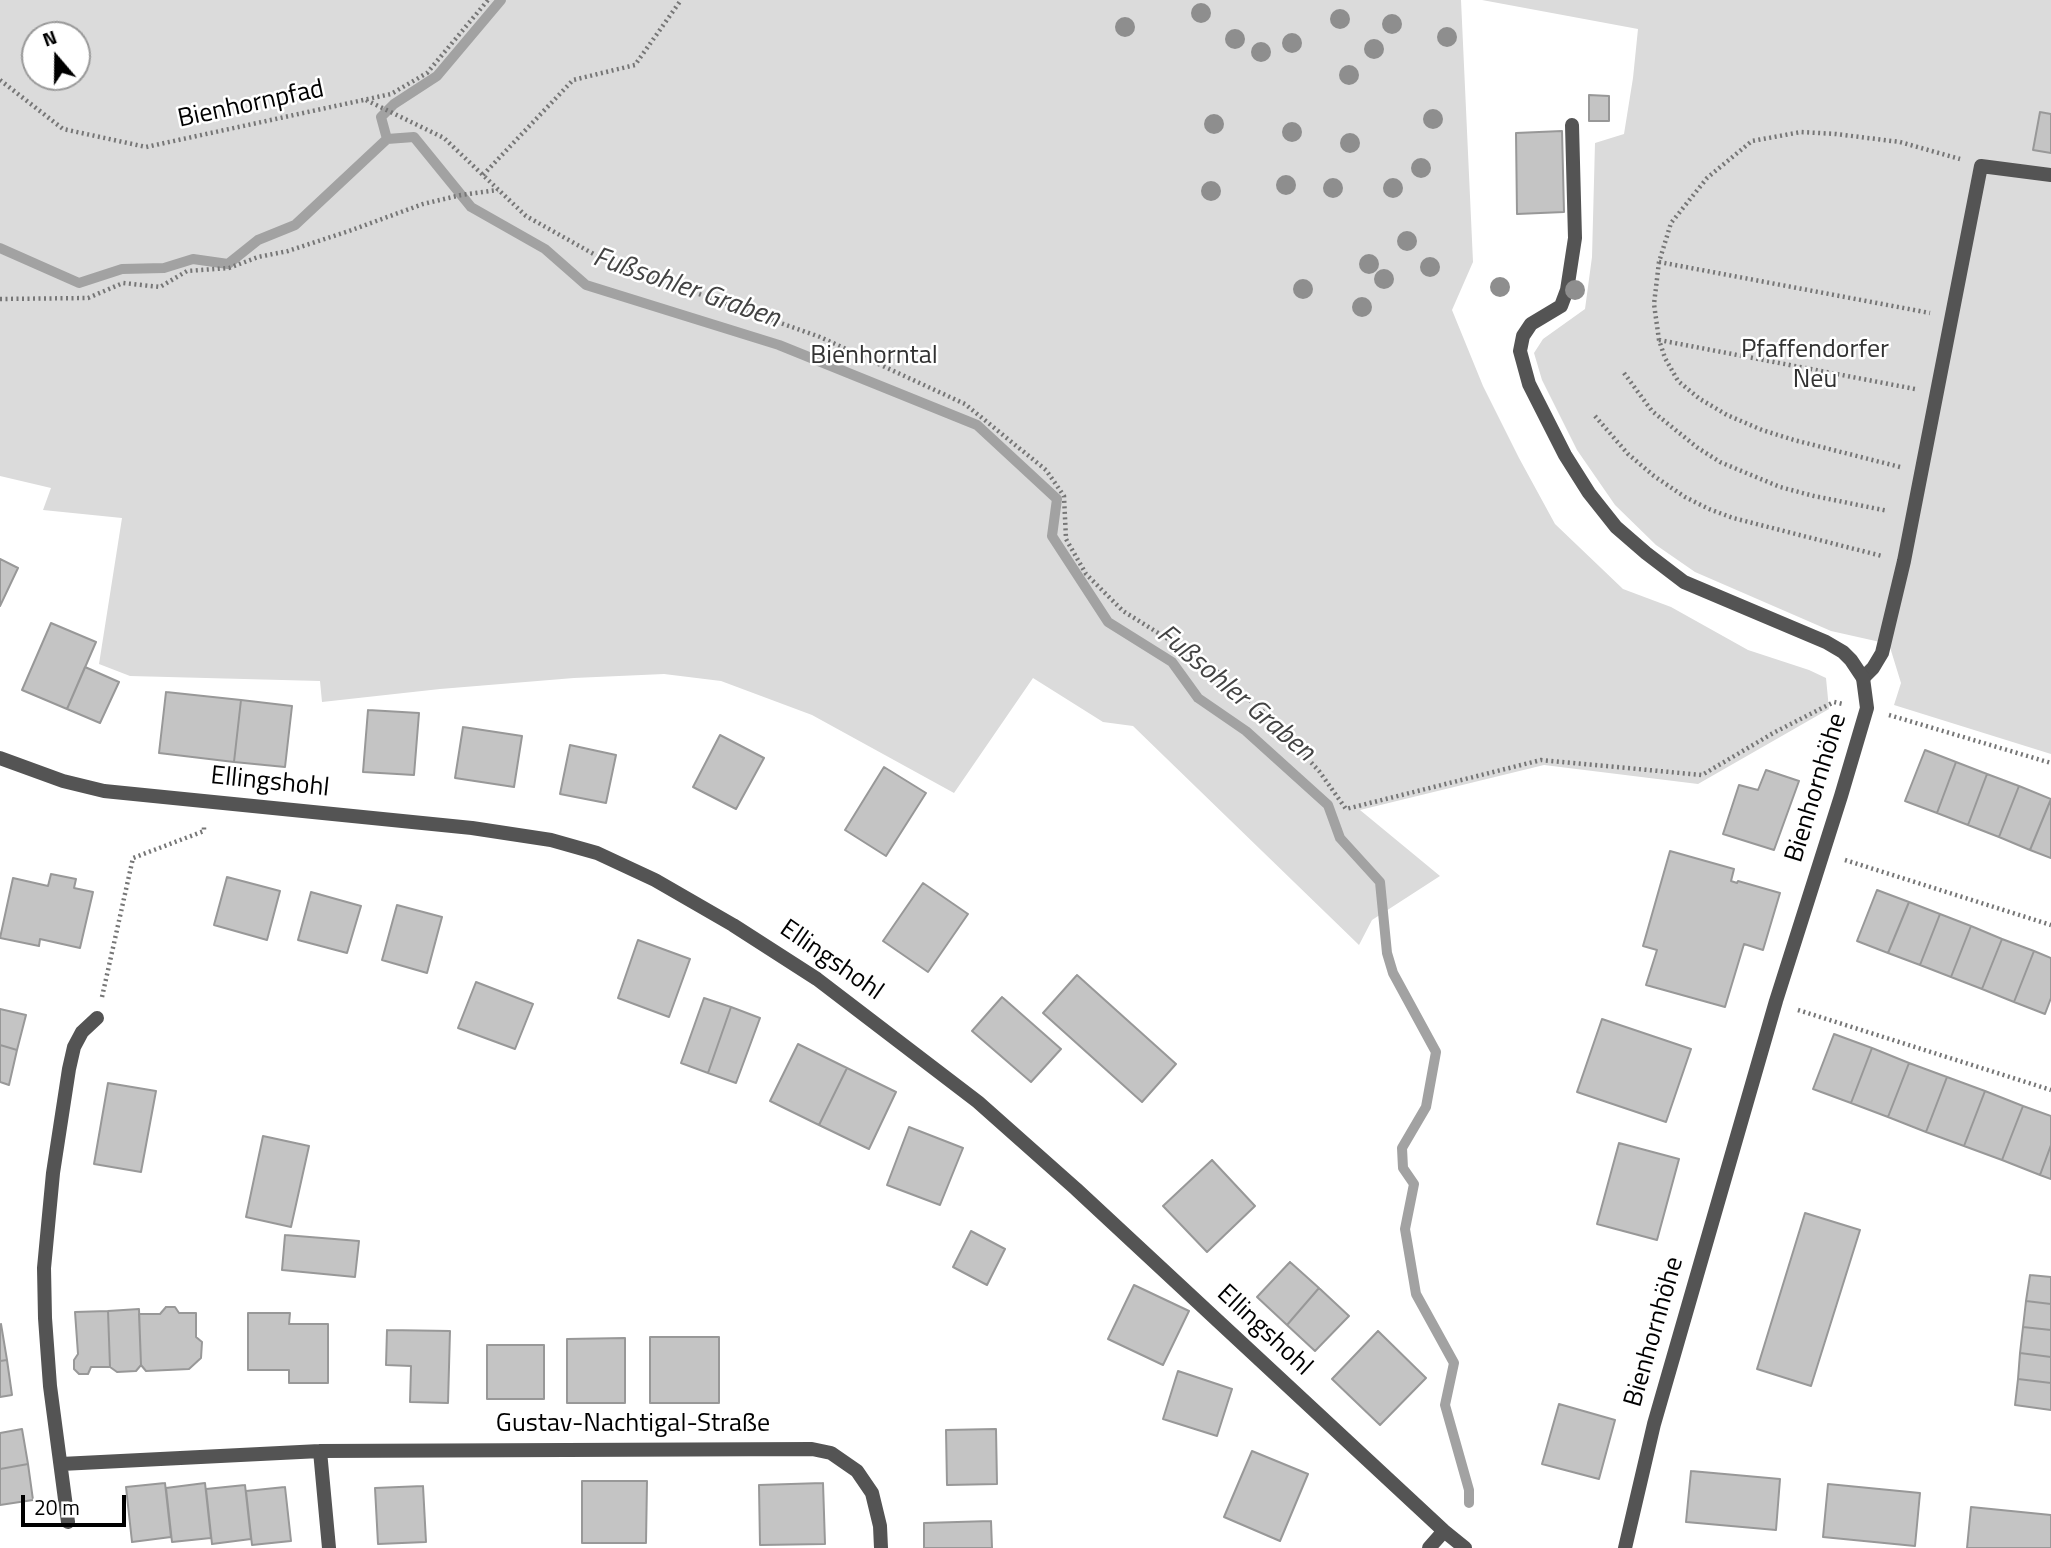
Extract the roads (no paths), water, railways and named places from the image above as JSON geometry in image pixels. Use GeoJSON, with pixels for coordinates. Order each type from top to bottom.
{"type":"FeatureCollection","features":[{"type":"Feature","properties":{"kind":"street"},"geometry":{"type":"LineString","coordinates":[[1572,125],[1575,238],[1567,290],[1561,306],[1531,324],[1523,336],[1520,351],[1529,384],[1565,455],[1589,493],[1616,527],[1674,575],[1716,597],[1826,642],[1851,660],[1863,678],[1882,653],[1904,561],[1981,166],[2051,175]]}},
{"type":"Feature","properties":{"kind":"street","name":"Bienhornhöhe"},"geometry":{"type":"LineString","coordinates":[[1625,1548],[1658,1410],[1776,1001],[1867,708],[1863,678]]}},
{"type":"Feature","properties":{"kind":"street","name":"Ellingshohl"},"geometry":{"type":"LineString","coordinates":[[0,758],[63,781],[104,791],[472,828],[551,841],[597,853],[655,880],[733,925],[817,979],[978,1102],[1465,1548]]}},
{"type":"Feature","properties":{"kind":"street"},"geometry":{"type":"LineString","coordinates":[[68,1522],[50,1386],[44,1268],[55,1160],[74,1047],[82,1032],[97,1018]]}},
{"type":"Feature","properties":{"kind":"street","name":"Gustav-Nachtigal-Straße"},"geometry":{"type":"LineString","coordinates":[[61,1464],[320,1451],[812,1449],[831,1453],[857,1471],[872,1493],[880,1526],[881,1548]]}},
{"type":"Feature","properties":{"kind":"street"},"geometry":{"type":"LineString","coordinates":[[320,1451],[329,1548]]}},
{"type":"Feature","properties":{"kind":"street"},"geometry":{"type":"LineString","coordinates":[[1429,1548],[1444,1531]]}},
{"type":"Feature","properties":{"kind":"waterway"},"geometry":{"type":"LineString","coordinates":[[0,248],[79,283],[122,269],[164,268],[193,259],[228,264],[258,240],[295,225],[387,139],[381,117],[394,104],[437,76],[501,0]]}},
{"type":"Feature","properties":{"kind":"waterway","name":"Fußsohler Graben"},"geometry":{"type":"LineString","coordinates":[[387,139],[414,137],[471,207],[545,249],[586,285],[779,345],[977,425],[1057,499],[1052,536],[1108,622],[1172,662],[1198,698],[1246,731],[1328,805],[1340,838],[1380,882],[1387,953],[1393,973],[1436,1052],[1426,1107],[1402,1148],[1403,1168],[1414,1184],[1405,1229],[1416,1294],[1454,1363],[1445,1405],[1469,1490],[1469,1503]]}},
{"type":"Feature","properties":{"kind":"park label","name":"Bienhorntal"},"geometry":{"type":"Point","coordinates":[874,357]}},
{"type":"Feature","properties":{"kind":"park label","name":"Pfaffendorfer Neu"},"geometry":{"type":"Point","coordinates":[1815,366]}}]}
